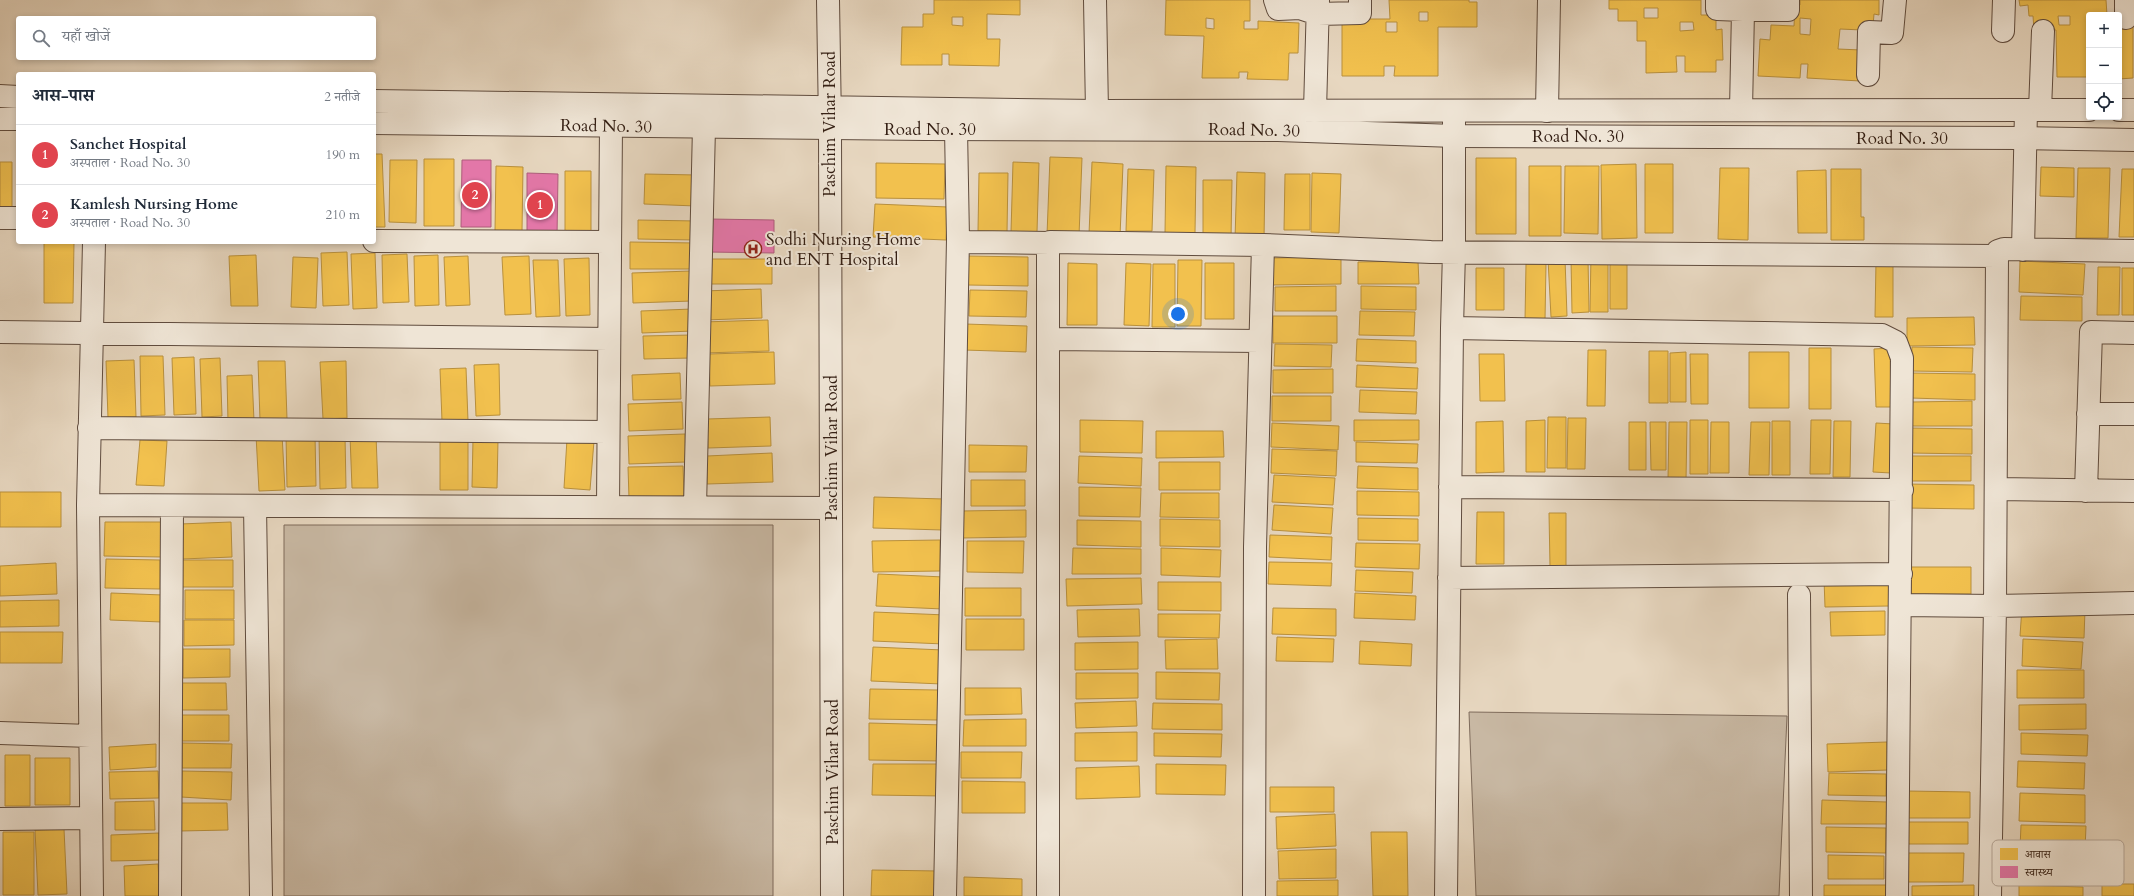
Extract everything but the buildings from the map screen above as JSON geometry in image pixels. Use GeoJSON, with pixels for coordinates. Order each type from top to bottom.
{"type":"FeatureCollection","features":[{"type":"Feature","properties":{"kind":"street","name":"Paschim Vihar Road"},"geometry":{"type":"LineString","coordinates":[[828,0],[830,118],[832,896]]}},
{"type":"Feature","properties":{"kind":"street"},"geometry":{"type":"LineString","coordinates":[[1096,0],[1097,111]]}},
{"type":"Feature","properties":{"kind":"street"},"geometry":{"type":"LineString","coordinates":[[1276,0],[1278,9],[1318,7],[1360,13],[1360,0]]}},
{"type":"Feature","properties":{"kind":"street"},"geometry":{"type":"LineString","coordinates":[[1547,111],[1549,0]]}},
{"type":"Feature","properties":{"kind":"street"},"geometry":{"type":"LineString","coordinates":[[1717,0],[1717,9],[1743,10],[1788,10],[1788,0]]}},
{"type":"Feature","properties":{"kind":"street"},"geometry":{"type":"LineString","coordinates":[[1868,75],[1869,32],[1892,33],[1895,0]]}},
{"type":"Feature","properties":{"kind":"street"},"geometry":{"type":"LineString","coordinates":[[2003,31],[2004,0]]}},
{"type":"Feature","properties":{"kind":"street"},"geometry":{"type":"LineString","coordinates":[[1315,111],[1318,7]]}},
{"type":"Feature","properties":{"kind":"street"},"geometry":{"type":"LineString","coordinates":[[1743,10],[1751,110],[1758,137]]}},
{"type":"Feature","properties":{"kind":"street"},"geometry":{"type":"LineString","coordinates":[[2023,250],[2024,138],[2033,110],[2043,31]]}},
{"type":"Feature","properties":{"kind":"street"},"geometry":{"type":"LineString","coordinates":[[0,96],[16,97]]}},
{"type":"Feature","properties":{"kind":"street","name":"Road No. 30"},"geometry":{"type":"LineString","coordinates":[[376,101],[830,118],[956,129],[1278,130],[1455,136],[2024,138],[2134,140]]}},
{"type":"Feature","properties":{"kind":"street","name":"Road No. 30"},"geometry":{"type":"LineString","coordinates":[[376,123],[704,127],[830,118],[1097,111],[2086,110]]}},
{"type":"Feature","properties":{"kind":"street"},"geometry":{"type":"LineString","coordinates":[[2122,110],[2134,110]]}},
{"type":"Feature","properties":{"kind":"street"},"geometry":{"type":"LineString","coordinates":[[1446,896],[1454,251],[1454,111]]}},
{"type":"Feature","properties":{"kind":"street"},"geometry":{"type":"LineString","coordinates":[[0,119],[16,119]]}},
{"type":"Feature","properties":{"kind":"street"},"geometry":{"type":"LineString","coordinates":[[608,508],[608,340],[611,126]]}},
{"type":"Feature","properties":{"kind":"street"},"geometry":{"type":"LineString","coordinates":[[695,508],[704,127]]}},
{"type":"Feature","properties":{"kind":"street"},"geometry":{"type":"LineString","coordinates":[[945,896],[958,238],[956,129]]}},
{"type":"Feature","properties":{"kind":"street"},"geometry":{"type":"LineString","coordinates":[[0,218],[16,218]]}},
{"type":"Feature","properties":{"kind":"street"},"geometry":{"type":"LineString","coordinates":[[958,238],[967,242],[1263,245],[1454,251],[1997,256]]}},
{"type":"Feature","properties":{"kind":"street"},"geometry":{"type":"LineString","coordinates":[[376,241],[609,242]]}},
{"type":"Feature","properties":{"kind":"street"},"geometry":{"type":"LineString","coordinates":[[1048,896],[1049,243]]}},
{"type":"Feature","properties":{"kind":"street"},"geometry":{"type":"LineString","coordinates":[[92,896],[88,505],[90,334],[94,244]]}},
{"type":"Feature","properties":{"kind":"street"},"geometry":{"type":"LineString","coordinates":[[1254,896],[1255,547],[1263,245]]}},
{"type":"Feature","properties":{"kind":"street"},"geometry":{"type":"LineString","coordinates":[[1990,896],[1995,606],[1998,251],[2134,251]]}},
{"type":"Feature","properties":{"kind":"street"},"geometry":{"type":"LineString","coordinates":[[1452,328],[1882,336],[1896,342],[1902,358],[1901,604],[1897,896]]}},
{"type":"Feature","properties":{"kind":"street"},"geometry":{"type":"LineString","coordinates":[[0,332],[608,340]]}},
{"type":"Feature","properties":{"kind":"street"},"geometry":{"type":"LineString","coordinates":[[2086,491],[2091,332],[2134,333]]}},
{"type":"Feature","properties":{"kind":"street"},"geometry":{"type":"LineString","coordinates":[[1050,339],[1260,341]]}},
{"type":"Feature","properties":{"kind":"street"},"geometry":{"type":"LineString","coordinates":[[2088,414],[2134,414]]}},
{"type":"Feature","properties":{"kind":"street"},"geometry":{"type":"LineString","coordinates":[[89,428],[608,432]]}},
{"type":"Feature","properties":{"kind":"street"},"geometry":{"type":"LineString","coordinates":[[1450,487],[1902,490]]}},
{"type":"Feature","properties":{"kind":"street"},"geometry":{"type":"LineString","coordinates":[[1996,489],[2134,491]]}},
{"type":"Feature","properties":{"kind":"street"},"geometry":{"type":"LineString","coordinates":[[88,505],[831,508]]}},
{"type":"Feature","properties":{"kind":"street"},"geometry":{"type":"LineString","coordinates":[[170,896],[172,506]]}},
{"type":"Feature","properties":{"kind":"street"},"geometry":{"type":"LineString","coordinates":[[255,506],[261,896]]}},
{"type":"Feature","properties":{"kind":"street"},"geometry":{"type":"LineString","coordinates":[[1449,578],[1901,574]]}},
{"type":"Feature","properties":{"kind":"street"},"geometry":{"type":"LineString","coordinates":[[1799,595],[1801,896]]}},
{"type":"Feature","properties":{"kind":"street"},"geometry":{"type":"LineString","coordinates":[[1901,604],[1995,606],[2134,603]]}},
{"type":"Feature","properties":{"kind":"street"},"geometry":{"type":"LineString","coordinates":[[0,733],[90,736]]}},
{"type":"Feature","properties":{"kind":"street"},"geometry":{"type":"LineString","coordinates":[[0,819],[91,818]]}},
{"type":"Feature","properties":{"kind":"shaded area"},"geometry":{"type":"Polygon","coordinates":[[[284,525],[773,525],[773,896],[284,896],[284,525]]]}},
{"type":"Feature","properties":{"kind":"shaded area"},"geometry":{"type":"Polygon","coordinates":[[[1469,712],[1787,716],[1779,896],[1476,896],[1469,712]]]}},
{"type":"Feature","properties":{"kind":"place","name":"Kamlesh Nursing Home"},"geometry":{"type":"Point","coordinates":[475,195]}},
{"type":"Feature","properties":{"kind":"place","name":"Sanchet Hospital"},"geometry":{"type":"Point","coordinates":[540,205]}},
{"type":"Feature","properties":{"kind":"place","name":"Sodhi Nursing Home and ENT Hospital"},"geometry":{"type":"Point","coordinates":[753,249]}}]}
